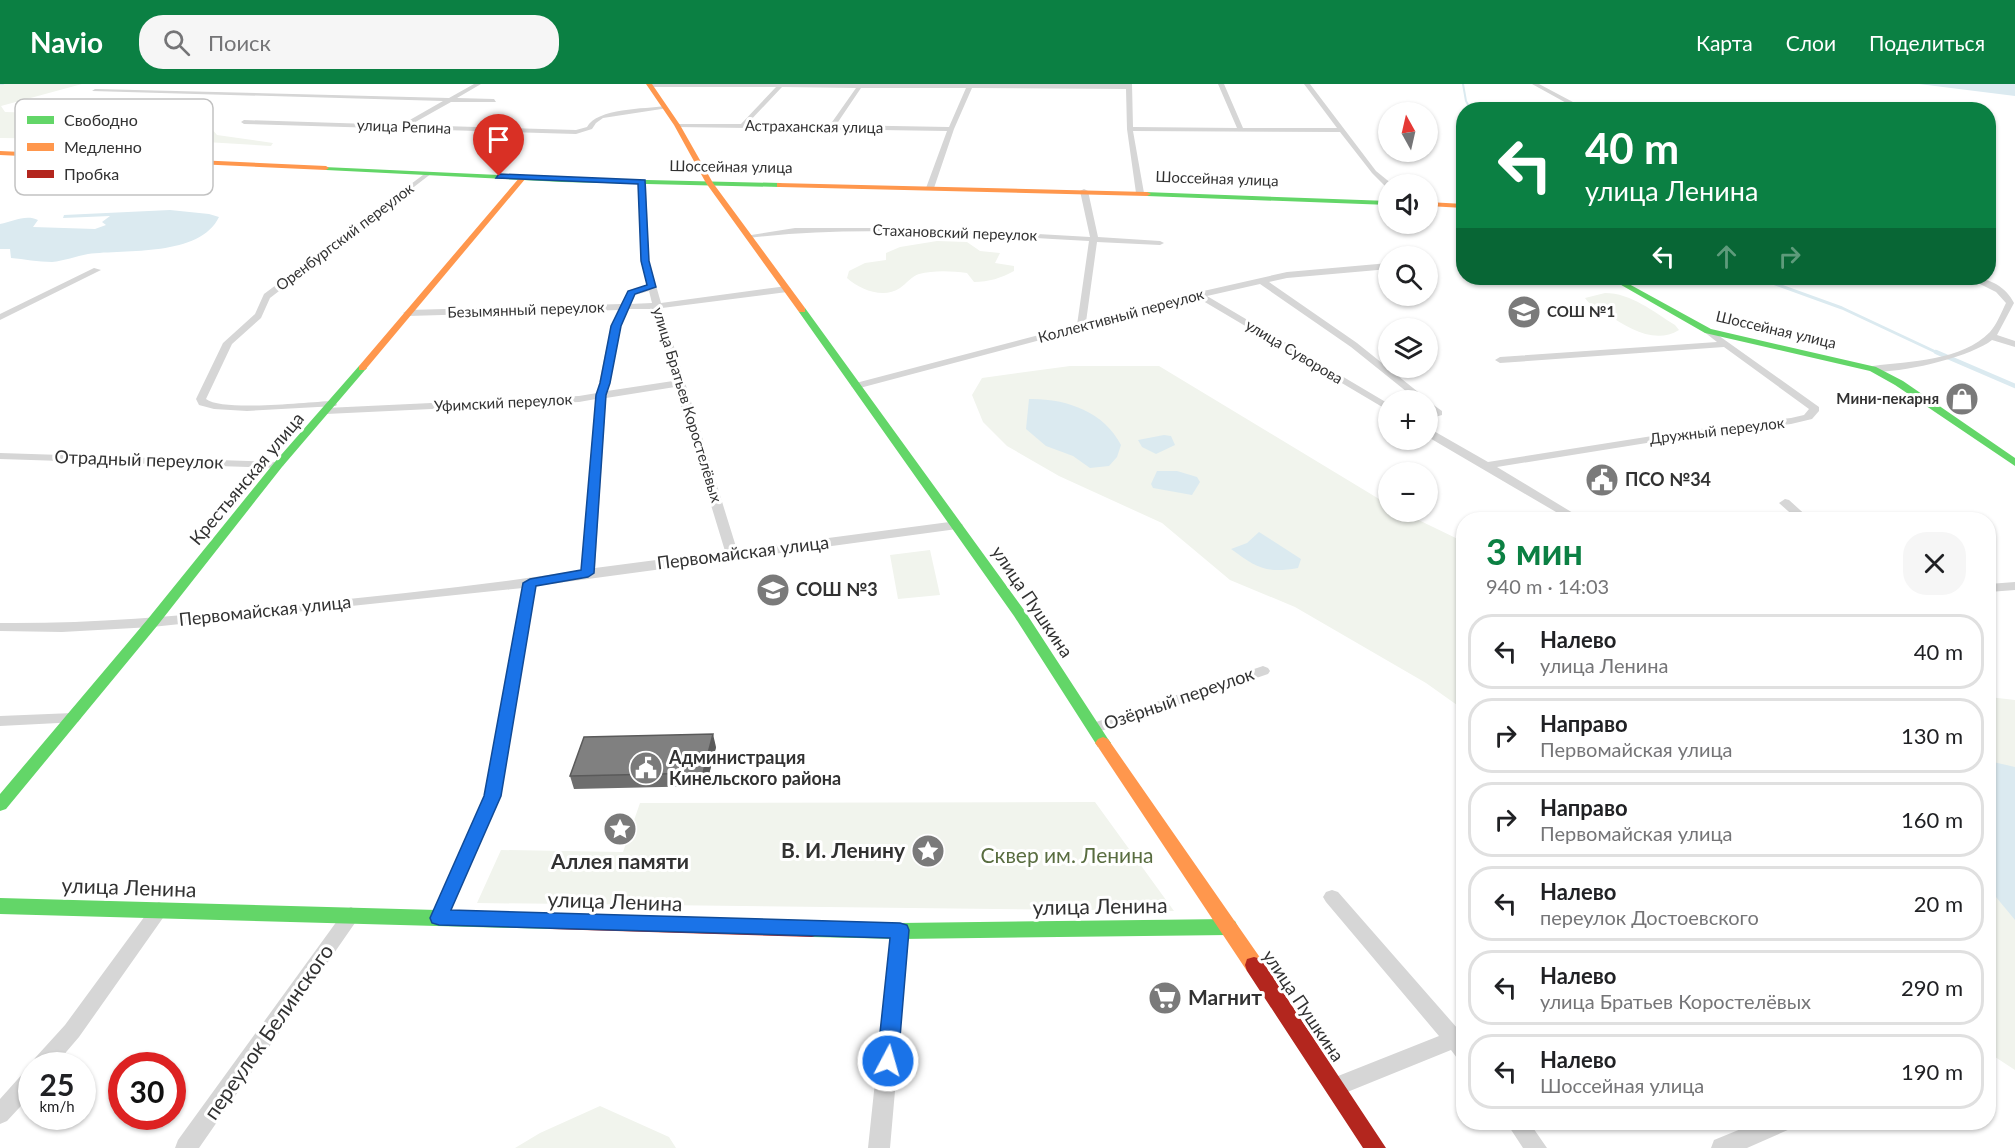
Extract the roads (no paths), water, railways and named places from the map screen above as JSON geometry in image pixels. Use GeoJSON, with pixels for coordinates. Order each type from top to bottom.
{"type":"FeatureCollection","features":[{"type":"Feature","properties":{"kind":"street"},"geometry":{"type":"LineString","coordinates":[[402,127],[478,84]]}},
{"type":"Feature","properties":{"kind":"street"},"geometry":{"type":"LineString","coordinates":[[1221,84],[1241,130]]}},
{"type":"Feature","properties":{"kind":"street"},"geometry":{"type":"LineString","coordinates":[[1307,84],[1378,175]]}},
{"type":"Feature","properties":{"kind":"street"},"geometry":{"type":"LineString","coordinates":[[1535,84],[1570,102]]}},
{"type":"Feature","properties":{"kind":"street"},"geometry":{"type":"LineString","coordinates":[[649,85],[1129,85],[1130,129],[1140,193]]}},
{"type":"Feature","properties":{"kind":"street","name":"улица Пушкина"},"geometry":{"type":"LineString","coordinates":[[649,85],[677,124],[710,183],[957,525],[1376,1148]]}},
{"type":"Feature","properties":{"kind":"street"},"geometry":{"type":"LineString","coordinates":[[743,125],[781,85]]}},
{"type":"Feature","properties":{"kind":"street"},"geometry":{"type":"LineString","coordinates":[[832,127],[861,85]]}},
{"type":"Feature","properties":{"kind":"street"},"geometry":{"type":"LineString","coordinates":[[930,188],[951,129],[971,85]]}},
{"type":"Feature","properties":{"kind":"street"},"geometry":{"type":"LineString","coordinates":[[95,91],[494,101]]}},
{"type":"Feature","properties":{"kind":"street","name":"улица Репина"},"geometry":{"type":"LineString","coordinates":[[244,122],[576,132],[590,128],[593,122],[601,116],[665,108]]}},
{"type":"Feature","properties":{"kind":"street","name":"Астраханская улица"},"geometry":{"type":"LineString","coordinates":[[677,124],[951,129]]}},
{"type":"Feature","properties":{"kind":"street"},"geometry":{"type":"LineString","coordinates":[[1130,129],[1341,130]]}},
{"type":"Feature","properties":{"kind":"street","name":"Шоссейная улица"},"geometry":{"type":"LineString","coordinates":[[0,153],[15,153]]}},
{"type":"Feature","properties":{"kind":"street","name":"Шоссейная улица"},"geometry":{"type":"LineString","coordinates":[[213,161],[522,178],[1084,191],[1378,203]]}},
{"type":"Feature","properties":{"kind":"street","name":"Оренбургский переулок"},"geometry":{"type":"LineString","coordinates":[[329,408],[210,406],[202,403],[201,399],[228,343],[258,316],[262,311],[262,302],[267,296],[429,172]]}},
{"type":"Feature","properties":{"kind":"street","name":"Крестьянская улица"},"geometry":{"type":"LineString","coordinates":[[0,805],[152,623],[278,465],[329,408],[522,178]]}},
{"type":"Feature","properties":{"kind":"street","name":"улица Братьев Коростелёвых"},"geometry":{"type":"LineString","coordinates":[[642,182],[645,261],[679,383],[732,555]]}},
{"type":"Feature","properties":{"kind":"street"},"geometry":{"type":"LineString","coordinates":[[1081,327],[1094,237],[1084,191]]}},
{"type":"Feature","properties":{"kind":"street"},"geometry":{"type":"LineString","coordinates":[[1438,205],[1456,206]]}},
{"type":"Feature","properties":{"kind":"street","name":"Стахановский переулок"},"geometry":{"type":"LineString","coordinates":[[749,236],[795,230],[935,230],[1094,237],[1160,243]]}},
{"type":"Feature","properties":{"kind":"street","name":"Коллективный переулок"},"geometry":{"type":"LineString","coordinates":[[856,386],[1199,295],[1287,275],[1378,267]]}},
{"type":"Feature","properties":{"kind":"street"},"geometry":{"type":"LineString","coordinates":[[0,317],[97,270]]}},
{"type":"Feature","properties":{"kind":"street","name":"улица Суворова"},"geometry":{"type":"LineString","coordinates":[[1262,281],[1354,345],[1410,390]]}},
{"type":"Feature","properties":{"kind":"street","name":"Шоссейная улица"},"geometry":{"type":"LineString","coordinates":[[1626,285],[1708,331],[1873,369],[1909,390],[2015,463]]}},
{"type":"Feature","properties":{"kind":"street"},"geometry":{"type":"LineString","coordinates":[[1873,369],[1932,359],[1978,346],[1991,336],[2010,303],[2011,297],[1991,285]]}},
{"type":"Feature","properties":{"kind":"street"},"geometry":{"type":"LineString","coordinates":[[588,573],[601,395],[616,326],[631,293],[652,287]]}},
{"type":"Feature","properties":{"kind":"street","name":"Безымянный переулок"},"geometry":{"type":"LineString","coordinates":[[408,314],[657,306],[787,289]]}},
{"type":"Feature","properties":{"kind":"street","name":"улица Суворова"},"geometry":{"type":"LineString","coordinates":[[1199,295],[1378,401]]}},
{"type":"Feature","properties":{"kind":"street","name":"Дружный переулок"},"geometry":{"type":"LineString","coordinates":[[1485,466],[1684,434],[1791,421],[1808,417],[1815,409],[1708,331]]}},
{"type":"Feature","properties":{"kind":"street"},"geometry":{"type":"LineString","coordinates":[[1991,336],[2015,344]]}},
{"type":"Feature","properties":{"kind":"street","name":"Шоссейная улица"},"geometry":{"type":"LineString","coordinates":[[1500,360],[1725,344]]}},
{"type":"Feature","properties":{"kind":"street","name":"Уфимский переулок"},"geometry":{"type":"LineString","coordinates":[[329,408],[579,399],[679,383]]}},
{"type":"Feature","properties":{"kind":"street"},"geometry":{"type":"LineString","coordinates":[[1438,438],[1565,512]]}},
{"type":"Feature","properties":{"kind":"street","name":"Отрадный переулок"},"geometry":{"type":"LineString","coordinates":[[0,456],[278,465]]}},
{"type":"Feature","properties":{"kind":"street"},"geometry":{"type":"LineString","coordinates":[[1785,503],[1796,512]]}},
{"type":"Feature","properties":{"kind":"street","name":"Первомайская улица"},"geometry":{"type":"LineString","coordinates":[[0,627],[63,628],[152,623],[530,583],[588,573],[957,525]]}},
{"type":"Feature","properties":{"kind":"street"},"geometry":{"type":"LineString","coordinates":[[439,918],[493,796],[530,583]]}},
{"type":"Feature","properties":{"kind":"street"},"geometry":{"type":"LineString","coordinates":[[1996,587],[2015,586]]}},
{"type":"Feature","properties":{"kind":"street","name":"Озёрный переулок"},"geometry":{"type":"LineString","coordinates":[[1095,728],[1263,671]]}},
{"type":"Feature","properties":{"kind":"street"},"geometry":{"type":"LineString","coordinates":[[0,721],[73,718]]}},
{"type":"Feature","properties":{"kind":"street"},"geometry":{"type":"LineString","coordinates":[[1332,897],[1456,1036]]}},
{"type":"Feature","properties":{"kind":"street","name":"улица Ленина"},"geometry":{"type":"LineString","coordinates":[[0,906],[900,930],[1229,927]]}},
{"type":"Feature","properties":{"kind":"street"},"geometry":{"type":"LineString","coordinates":[[53,1052],[72,1031],[159,910]]}},
{"type":"Feature","properties":{"kind":"street","name":"переулок Белинского"},"geometry":{"type":"LineString","coordinates":[[186,1148],[351,915]]}},
{"type":"Feature","properties":{"kind":"street"},"geometry":{"type":"LineString","coordinates":[[879,1148],[900,930]]}},
{"type":"Feature","properties":{"kind":"street"},"geometry":{"type":"LineString","coordinates":[[1335,1087],[1456,1044]]}},
{"type":"Feature","properties":{"kind":"street"},"geometry":{"type":"LineString","coordinates":[[0,1114],[18,1094]]}},
{"type":"Feature","properties":{"kind":"street"},"geometry":{"type":"LineString","coordinates":[[1522,1130],[1536,1148]]}},
{"type":"Feature","properties":{"kind":"street"},"geometry":{"type":"LineString","coordinates":[[1722,1148],[1764,1130]]}},
{"type":"Feature","properties":{"kind":"waterway"},"geometry":{"type":"LineString","coordinates":[[1463,84],[1467,102]]}},
{"type":"Feature","properties":{"kind":"waterway"},"geometry":{"type":"LineString","coordinates":[[1778,285],[1842,308],[1940,354]]}},
{"type":"Feature","properties":{"kind":"waterway"},"geometry":{"type":"LineString","coordinates":[[1936,352],[2015,386]]}},
{"type":"Feature","properties":{"kind":"place","name":"СОШ №1"},"geometry":{"type":"Point","coordinates":[1524,312]}},
{"type":"Feature","properties":{"kind":"place","name":"Мини-пекарня"},"geometry":{"type":"Point","coordinates":[1962,399]}},
{"type":"Feature","properties":{"kind":"place","name":"ПСО №34"},"geometry":{"type":"Point","coordinates":[1602,480]}},
{"type":"Feature","properties":{"kind":"place","name":"СОШ №3"},"geometry":{"type":"Point","coordinates":[773,590]}},
{"type":"Feature","properties":{"kind":"place","name":"Администрация Кинельского района"},"geometry":{"type":"Point","coordinates":[646,768]}},
{"type":"Feature","properties":{"kind":"place","name":"Аллея памяти"},"geometry":{"type":"Point","coordinates":[620,829]}},
{"type":"Feature","properties":{"kind":"place","name":"В. И. Ленину"},"geometry":{"type":"Point","coordinates":[928,851]}},
{"type":"Feature","properties":{"kind":"place","name":"Магнит"},"geometry":{"type":"Point","coordinates":[1165,998]}},
{"type":"Feature","properties":{"kind":"park label","name":"Сквер им. Ленина"},"geometry":{"type":"Point","coordinates":[1067,856]}}]}
